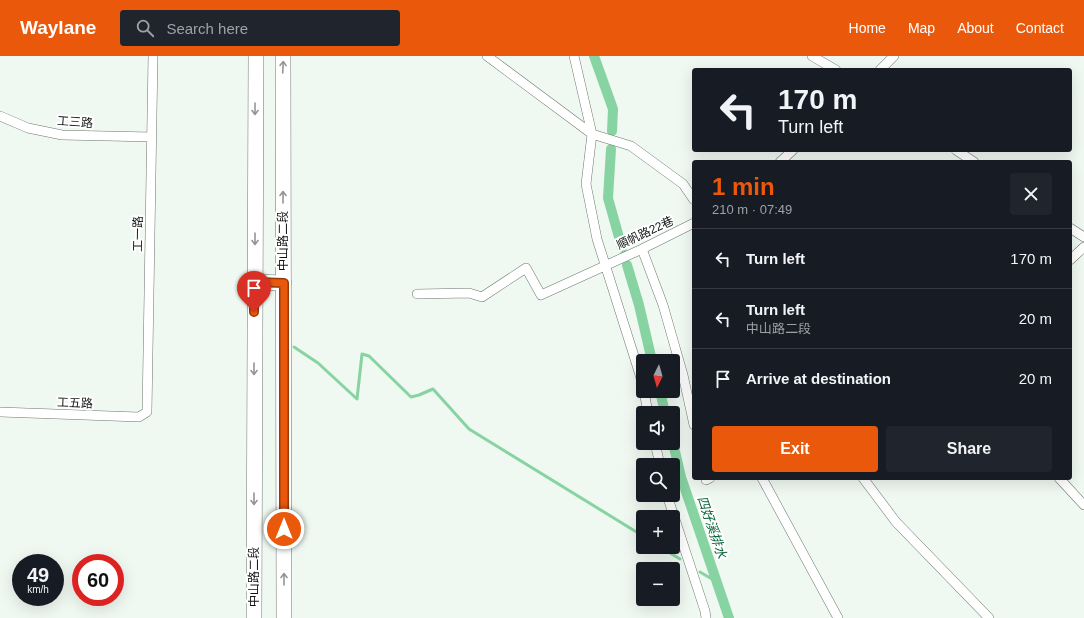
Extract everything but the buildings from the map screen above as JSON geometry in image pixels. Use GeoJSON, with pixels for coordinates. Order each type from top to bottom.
{"type":"FeatureCollection","features":[{"type":"Feature","properties":{"kind":"main road","name":"中山路二段"},"geometry":{"type":"LineString","coordinates":[[254,618],[256,56]]}},
{"type":"Feature","properties":{"kind":"main road","name":"中山路二段"},"geometry":{"type":"LineString","coordinates":[[283,56],[284,618]]}},
{"type":"Feature","properties":{"kind":"main road"},"geometry":{"type":"LineString","coordinates":[[254,282],[284,283]]}},
{"type":"Feature","properties":{"kind":"street","name":"工一路"},"geometry":{"type":"LineString","coordinates":[[147,412],[152,56]]}},
{"type":"Feature","properties":{"kind":"street"},"geometry":{"type":"LineString","coordinates":[[487,56],[592,134],[631,146],[683,184],[692,197]]}},
{"type":"Feature","properties":{"kind":"street"},"geometry":{"type":"LineString","coordinates":[[574,56],[592,134],[586,184],[597,239],[636,362]]}},
{"type":"Feature","properties":{"kind":"street"},"geometry":{"type":"LineString","coordinates":[[812,56],[833,68]]}},
{"type":"Feature","properties":{"kind":"street"},"geometry":{"type":"LineString","coordinates":[[882,68],[894,56]]}},
{"type":"Feature","properties":{"kind":"street","name":"工三路"},"geometry":{"type":"LineString","coordinates":[[0,116],[28,128],[62,135],[152,137]]}},
{"type":"Feature","properties":{"kind":"street"},"geometry":{"type":"LineString","coordinates":[[782,160],[791,152]]}},
{"type":"Feature","properties":{"kind":"street"},"geometry":{"type":"LineString","coordinates":[[959,152],[971,160]]}},
{"type":"Feature","properties":{"kind":"street","name":"順帆路22巷"},"geometry":{"type":"LineString","coordinates":[[417,294],[469,292],[482,297],[526,268],[541,295],[642,249],[692,224]]}},
{"type":"Feature","properties":{"kind":"street"},"geometry":{"type":"LineString","coordinates":[[1072,229],[1084,237]]}},
{"type":"Feature","properties":{"kind":"street"},"geometry":{"type":"LineString","coordinates":[[1072,258],[1084,247]]}},
{"type":"Feature","properties":{"kind":"street"},"geometry":{"type":"LineString","coordinates":[[642,249],[663,305],[683,375],[692,416]]}},
{"type":"Feature","properties":{"kind":"street","name":"工五路"},"geometry":{"type":"LineString","coordinates":[[0,412],[139,418],[147,412]]}},
{"type":"Feature","properties":{"kind":"street"},"geometry":{"type":"LineString","coordinates":[[763,480],[838,618]]}},
{"type":"Feature","properties":{"kind":"street"},"geometry":{"type":"LineString","coordinates":[[864,480],[896,522],[989,618]]}},
{"type":"Feature","properties":{"kind":"street"},"geometry":{"type":"LineString","coordinates":[[1061,480],[1084,505]]}},
{"type":"Feature","properties":{"kind":"street"},"geometry":{"type":"LineString","coordinates":[[668,502],[705,611],[706,618]]}},
{"type":"Feature","properties":{"kind":"waterway","name":"四好溪排水"},"geometry":{"type":"LineString","coordinates":[[594,56],[613,109],[612,131]]}},
{"type":"Feature","properties":{"kind":"waterway","name":"四好溪排水"},"geometry":{"type":"LineString","coordinates":[[611,149],[608,198],[622,248]]}},
{"type":"Feature","properties":{"kind":"waterway","name":"四好溪排水"},"geometry":{"type":"LineString","coordinates":[[627,265],[639,305],[650,354]]}},
{"type":"Feature","properties":{"kind":"waterway"},"geometry":{"type":"LineString","coordinates":[[294,347],[318,363],[357,399],[362,354],[369,356],[411,397],[433,389],[469,429],[636,532]]}},
{"type":"Feature","properties":{"kind":"waterway","name":"四好溪排水"},"geometry":{"type":"LineString","coordinates":[[662,398],[663,406]]}},
{"type":"Feature","properties":{"kind":"waterway","name":"四好溪排水"},"geometry":{"type":"LineString","coordinates":[[675,450],[681,477],[729,618]]}},
{"type":"Feature","properties":{"kind":"waterway"},"geometry":{"type":"LineString","coordinates":[[672,554],[680,559]]}},
{"type":"Feature","properties":{"kind":"waterway"},"geometry":{"type":"LineString","coordinates":[[700,572],[717,582]]}},
{"type":"Feature","properties":{"kind":"route"},"geometry":{"type":"LineString","coordinates":[[254,312],[254,282],[284,283],[284,529]]}}]}
